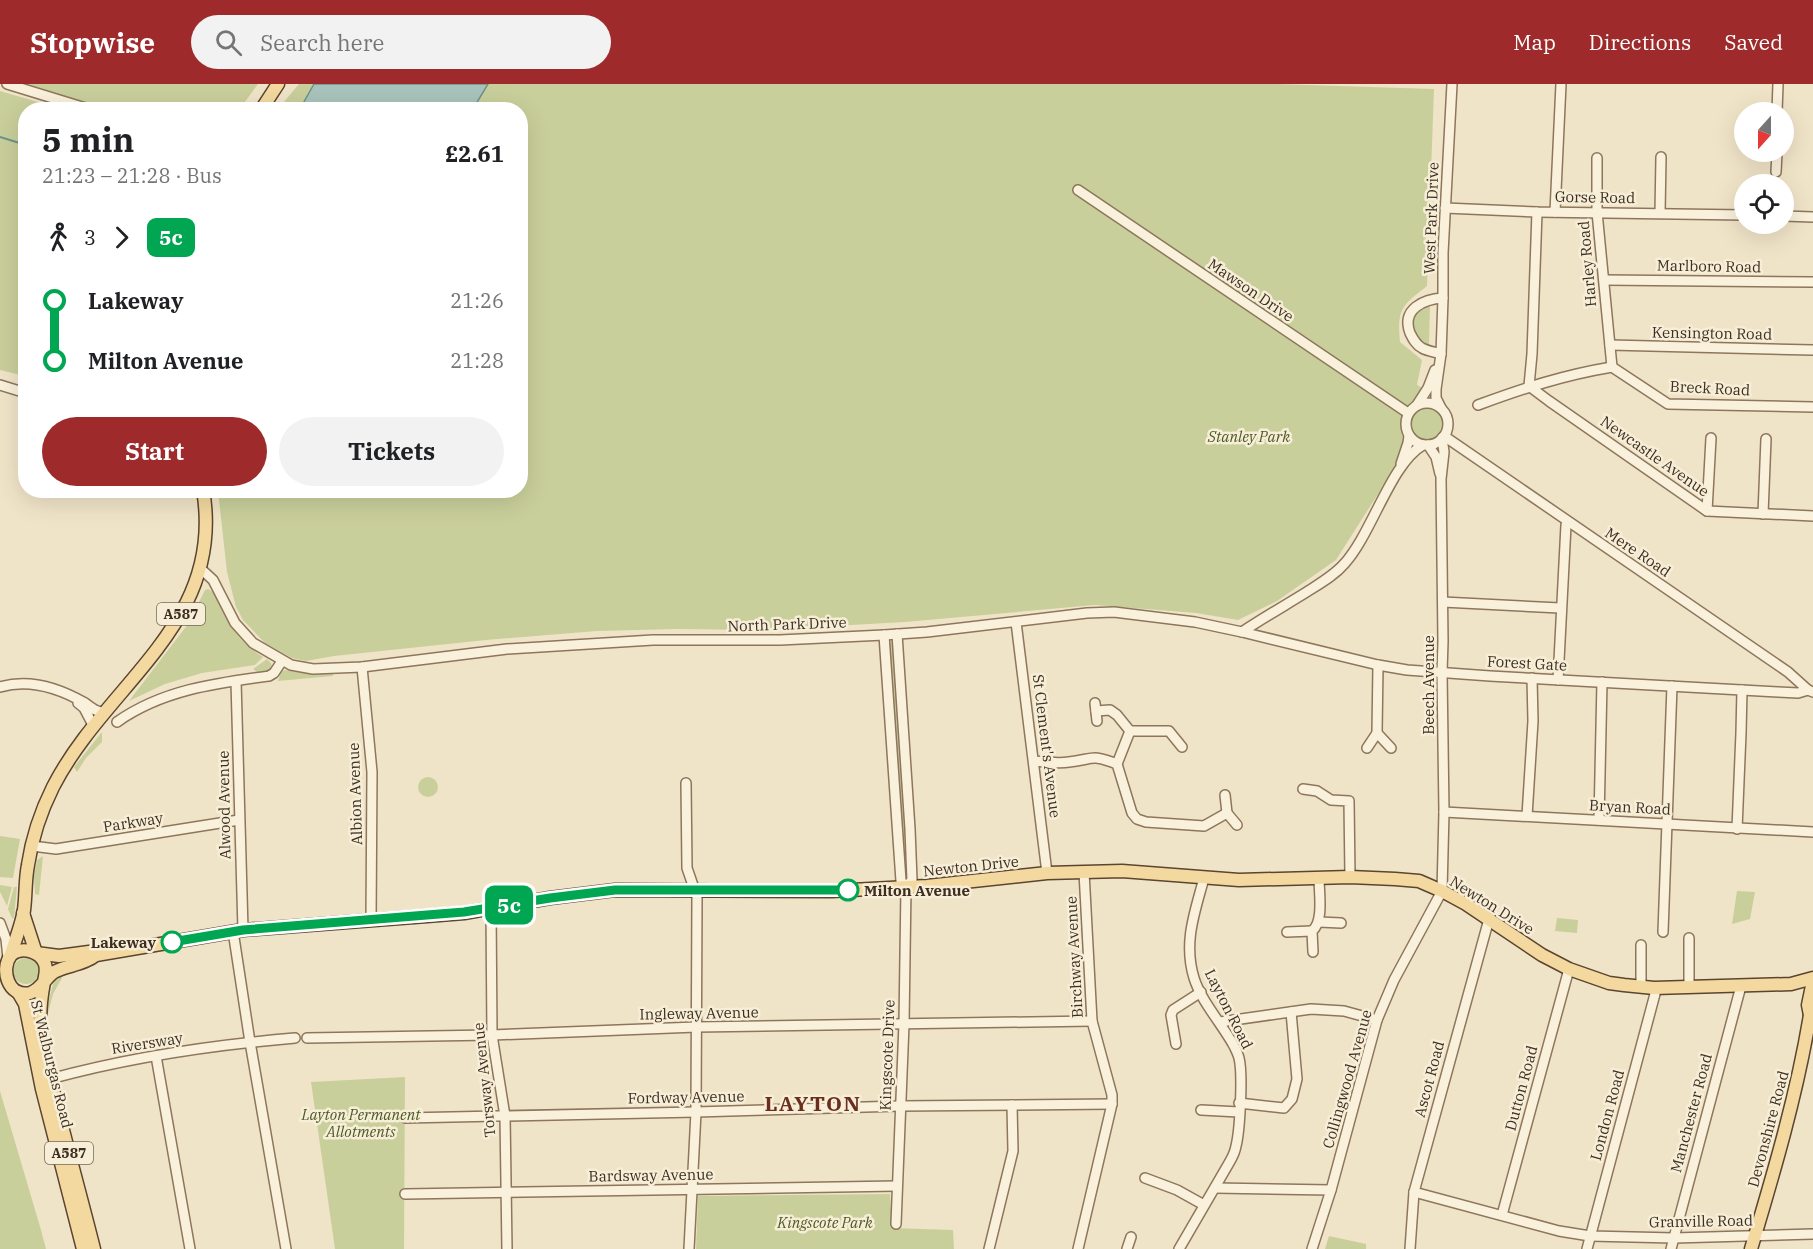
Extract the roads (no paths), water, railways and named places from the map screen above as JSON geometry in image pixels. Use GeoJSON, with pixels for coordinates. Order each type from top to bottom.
{"type":"FeatureCollection","features":[{"type":"Feature","properties":{"kind":"main road"},"geometry":{"type":"LineString","coordinates":[[266,102],[278,84]]}},
{"type":"Feature","properties":{"kind":"main road","name":"A587"},"geometry":{"type":"LineString","coordinates":[[6,960],[23,913],[32,846],[40,818],[54,786],[73,754],[145,665],[182,612],[193,590],[201,569],[206,539],[204,498]]}},
{"type":"Feature","properties":{"kind":"main road","name":"Newton Drive"},"geometry":{"type":"LineString","coordinates":[[44,982],[66,966],[90,960],[96,955],[238,930],[427,916],[615,890],[832,891],[906,887],[1047,873],[1122,871],[1252,880],[1350,877],[1419,881],[1442,891],[1489,919],[1542,955],[1569,969],[1609,983],[1648,988],[1812,985]]}},
{"type":"Feature","properties":{"kind":"main road","name":"A587"},"geometry":{"type":"LineString","coordinates":[[23,913],[36,953]]}},
{"type":"Feature","properties":{"kind":"main road"},"geometry":{"type":"LineString","coordinates":[[0,992],[17,992],[33,992],[44,982],[46,967],[42,958],[36,953],[22,950],[6,960],[3,970],[4,979],[8,986],[17,992]]}},
{"type":"Feature","properties":{"kind":"main road","name":"Newton Drive"},"geometry":{"type":"LineString","coordinates":[[36,953],[59,956],[89,952],[96,955]]}},
{"type":"Feature","properties":{"kind":"main road","name":"St Walburgas Road"},"geometry":{"type":"LineString","coordinates":[[44,982],[40,1016],[50,1079],[94,1249]]}},
{"type":"Feature","properties":{"kind":"main road","name":"Devonshire Road"},"geometry":{"type":"LineString","coordinates":[[1751,1249],[1803,1056],[1812,1013],[1808,1005],[1812,985]]}},
{"type":"Feature","properties":{"kind":"main road","name":"St Walburgas Road"},"geometry":{"type":"LineString","coordinates":[[17,992],[25,1004],[42,1089],[83,1249]]}},
{"type":"Feature","properties":{"kind":"street"},"geometry":{"type":"LineString","coordinates":[[7,84],[66,102]]}},
{"type":"Feature","properties":{"kind":"street","name":"West Park Drive"},"geometry":{"type":"LineString","coordinates":[[1441,408],[1436,393],[1441,354],[1445,208],[1452,84]]}},
{"type":"Feature","properties":{"kind":"street"},"geometry":{"type":"LineString","coordinates":[[1555,212],[1561,84]]}},
{"type":"Feature","properties":{"kind":"street"},"geometry":{"type":"LineString","coordinates":[[1777,102],[1778,84]]}},
{"type":"Feature","properties":{"kind":"street"},"geometry":{"type":"LineString","coordinates":[[1660,213],[1661,157]]}},
{"type":"Feature","properties":{"kind":"street","name":"Harley Road"},"geometry":{"type":"LineString","coordinates":[[1597,158],[1598,212],[1612,367]]}},
{"type":"Feature","properties":{"kind":"street"},"geometry":{"type":"LineString","coordinates":[[1776,162],[1776,172]]}},
{"type":"Feature","properties":{"kind":"street","name":"Mawson Drive"},"geometry":{"type":"LineString","coordinates":[[1078,190],[1408,413]]}},
{"type":"Feature","properties":{"kind":"street","name":"Gorse Road"},"geometry":{"type":"LineString","coordinates":[[1445,208],[1537,212],[1734,215]]}},
{"type":"Feature","properties":{"kind":"street"},"geometry":{"type":"LineString","coordinates":[[1529,386],[1537,212]]}},
{"type":"Feature","properties":{"kind":"street"},"geometry":{"type":"LineString","coordinates":[[1794,216],[1813,217]]}},
{"type":"Feature","properties":{"kind":"street","name":"Marlboro Road"},"geometry":{"type":"LineString","coordinates":[[1604,280],[1813,282]]}},
{"type":"Feature","properties":{"kind":"street"},"geometry":{"type":"LineString","coordinates":[[1441,354],[1422,348],[1415,342],[1408,323],[1412,310],[1420,304],[1433,298],[1443,298]]}},
{"type":"Feature","properties":{"kind":"street","name":"Kensington Road"},"geometry":{"type":"LineString","coordinates":[[1610,345],[1813,350]]}},
{"type":"Feature","properties":{"kind":"street","name":"West Park Drive"},"geometry":{"type":"LineString","coordinates":[[1417,405],[1428,388],[1441,354]]}},
{"type":"Feature","properties":{"kind":"street"},"geometry":{"type":"LineString","coordinates":[[1478,405],[1529,386],[1575,373],[1612,367]]}},
{"type":"Feature","properties":{"kind":"street","name":"Breck Road"},"geometry":{"type":"LineString","coordinates":[[1612,367],[1668,404],[1813,406]]}},
{"type":"Feature","properties":{"kind":"street"},"geometry":{"type":"LineString","coordinates":[[0,385],[18,391]]}},
{"type":"Feature","properties":{"kind":"street","name":"Newcastle Avenue"},"geometry":{"type":"LineString","coordinates":[[1529,386],[1707,511],[1813,516]]}},
{"type":"Feature","properties":{"kind":"street"},"geometry":{"type":"LineString","coordinates":[[1242,632],[1323,582],[1346,562],[1357,548],[1400,469],[1413,451],[1436,443],[1443,437],[1448,424],[1441,408],[1430,403],[1417,405],[1408,413],[1405,424],[1409,436],[1408,443],[1400,469]]}},
{"type":"Feature","properties":{"kind":"street"},"geometry":{"type":"LineString","coordinates":[[1409,436],[1425,445]]}},
{"type":"Feature","properties":{"kind":"street","name":"Beech Avenue"},"geometry":{"type":"LineString","coordinates":[[1442,891],[1444,812],[1441,479],[1443,437]]}},
{"type":"Feature","properties":{"kind":"street","name":"Mere Road"},"geometry":{"type":"LineString","coordinates":[[1443,437],[1811,689]]}},
{"type":"Feature","properties":{"kind":"street"},"geometry":{"type":"LineString","coordinates":[[1707,511],[1711,438]]}},
{"type":"Feature","properties":{"kind":"street"},"geometry":{"type":"LineString","coordinates":[[1763,514],[1766,439]]}},
{"type":"Feature","properties":{"kind":"street","name":"Beech Avenue"},"geometry":{"type":"LineString","coordinates":[[1425,445],[1436,456],[1441,479]]}},
{"type":"Feature","properties":{"kind":"street"},"geometry":{"type":"LineString","coordinates":[[1558,680],[1560,608],[1568,522]]}},
{"type":"Feature","properties":{"kind":"street","name":"North Park Drive"},"geometry":{"type":"LineString","coordinates":[[201,569],[213,580],[235,623],[247,638],[282,661],[313,669],[362,667],[507,650],[653,640],[780,640],[884,635],[1087,613],[1114,612],[1195,622],[1242,632]]}},
{"type":"Feature","properties":{"kind":"street"},"geometry":{"type":"LineString","coordinates":[[1443,602],[1560,608]]}},
{"type":"Feature","properties":{"kind":"street","name":"St Clement's Avenue"},"geometry":{"type":"LineString","coordinates":[[1016,622],[1047,873]]}},
{"type":"Feature","properties":{"kind":"street","name":"Forest Gate"},"geometry":{"type":"LineString","coordinates":[[1242,632],[1378,665],[1442,673],[1798,693],[1811,689]]}},
{"type":"Feature","properties":{"kind":"street"},"geometry":{"type":"LineString","coordinates":[[884,635],[901,881],[906,887],[912,880],[897,634]]}},
{"type":"Feature","properties":{"kind":"street"},"geometry":{"type":"LineString","coordinates":[[117,722],[149,704],[194,687],[269,676],[274,673],[282,661]]}},
{"type":"Feature","properties":{"kind":"street"},"geometry":{"type":"LineString","coordinates":[[1367,748],[1377,733],[1378,665]]}},
{"type":"Feature","properties":{"kind":"street","name":"Albion Avenue"},"geometry":{"type":"LineString","coordinates":[[362,667],[372,772],[371,921]]}},
{"type":"Feature","properties":{"kind":"street"},"geometry":{"type":"LineString","coordinates":[[1527,816],[1533,721],[1532,678]]}},
{"type":"Feature","properties":{"kind":"street","name":"Alwood Avenue"},"geometry":{"type":"LineString","coordinates":[[236,681],[239,820],[238,930]]}},
{"type":"Feature","properties":{"kind":"street"},"geometry":{"type":"LineString","coordinates":[[1599,820],[1602,682]]}},
{"type":"Feature","properties":{"kind":"street"},"geometry":{"type":"LineString","coordinates":[[0,687],[16,684],[44,685],[63,692],[100,712],[106,712]]}},
{"type":"Feature","properties":{"kind":"street"},"geometry":{"type":"LineString","coordinates":[[1663,932],[1672,686]]}},
{"type":"Feature","properties":{"kind":"street"},"geometry":{"type":"LineString","coordinates":[[1737,829],[1742,690]]}},
{"type":"Feature","properties":{"kind":"street"},"geometry":{"type":"LineString","coordinates":[[75,699],[84,708],[94,727]]}},
{"type":"Feature","properties":{"kind":"street"},"geometry":{"type":"LineString","coordinates":[[1096,712],[1110,710],[1130,731]]}},
{"type":"Feature","properties":{"kind":"street"},"geometry":{"type":"LineString","coordinates":[[1130,731],[1169,727],[1182,747]]}},
{"type":"Feature","properties":{"kind":"street"},"geometry":{"type":"LineString","coordinates":[[1130,731],[1117,764],[1128,806],[1137,819],[1146,822],[1204,826],[1227,813]]}},
{"type":"Feature","properties":{"kind":"street"},"geometry":{"type":"LineString","coordinates":[[1377,733],[1391,747]]}},
{"type":"Feature","properties":{"kind":"street"},"geometry":{"type":"LineString","coordinates":[[1034,761],[1068,763],[1091,757],[1117,764]]}},
{"type":"Feature","properties":{"kind":"street"},"geometry":{"type":"LineString","coordinates":[[686,783],[687,868],[697,897],[696,1112],[689,1249]]}},
{"type":"Feature","properties":{"kind":"street"},"geometry":{"type":"LineString","coordinates":[[1303,789],[1317,791],[1331,800],[1349,801],[1350,877]]}},
{"type":"Feature","properties":{"kind":"street"},"geometry":{"type":"LineString","coordinates":[[1225,795],[1227,813],[1237,825]]}},
{"type":"Feature","properties":{"kind":"street","name":"Bryan Road"},"geometry":{"type":"LineString","coordinates":[[1444,812],[1813,832]]}},
{"type":"Feature","properties":{"kind":"street","name":"Parkway"},"geometry":{"type":"LineString","coordinates":[[32,846],[56,849],[239,820]]}},
{"type":"Feature","properties":{"kind":"street","name":"Birchway Avenue"},"geometry":{"type":"LineString","coordinates":[[1078,1249],[1112,1104],[1112,1095],[1092,1021],[1084,872]]}},
{"type":"Feature","properties":{"kind":"street","name":"Layton Road"},"geometry":{"type":"LineString","coordinates":[[1179,1249],[1235,1152],[1237,1141],[1239,1058],[1194,978],[1189,940],[1204,878]]}},
{"type":"Feature","properties":{"kind":"street"},"geometry":{"type":"LineString","coordinates":[[1287,932],[1312,931],[1316,928],[1319,922],[1319,878]]}},
{"type":"Feature","properties":{"kind":"street","name":"Kingscote Drive"},"geometry":{"type":"LineString","coordinates":[[896,1224],[904,1024],[906,887]]}},
{"type":"Feature","properties":{"kind":"street","name":"Collingwood Avenue"},"geometry":{"type":"LineString","coordinates":[[1312,1249],[1331,1190],[1377,1020],[1394,980],[1442,891]]}},
{"type":"Feature","properties":{"kind":"street","name":"Torsway Avenue"},"geometry":{"type":"LineString","coordinates":[[490,908],[492,1035],[505,1116],[507,1249]]}},
{"type":"Feature","properties":{"kind":"street","name":"Ascot Road"},"geometry":{"type":"LineString","coordinates":[[1410,1249],[1414,1192],[1489,919]]}},
{"type":"Feature","properties":{"kind":"street"},"geometry":{"type":"LineString","coordinates":[[1319,922],[1341,923]]}},
{"type":"Feature","properties":{"kind":"street"},"geometry":{"type":"LineString","coordinates":[[0,923],[6,939],[6,960]]}},
{"type":"Feature","properties":{"kind":"street"},"geometry":{"type":"LineString","coordinates":[[238,930],[250,1042],[286,1249]]}},
{"type":"Feature","properties":{"kind":"street"},"geometry":{"type":"LineString","coordinates":[[1312,931],[1313,951]]}},
{"type":"Feature","properties":{"kind":"street"},"geometry":{"type":"LineString","coordinates":[[1689,938],[1689,987]]}},
{"type":"Feature","properties":{"kind":"street","name":"London Road"},"geometry":{"type":"LineString","coordinates":[[1587,1249],[1655,994],[1648,988],[1641,945]]}},
{"type":"Feature","properties":{"kind":"street","name":"Dutton Road"},"geometry":{"type":"LineString","coordinates":[[1502,1215],[1569,969]]}},
{"type":"Feature","properties":{"kind":"street","name":"Manchester Road"},"geometry":{"type":"LineString","coordinates":[[1671,1249],[1741,986]]}},
{"type":"Feature","properties":{"kind":"street"},"geometry":{"type":"LineString","coordinates":[[1176,1044],[1173,1010],[1201,992]]}},
{"type":"Feature","properties":{"kind":"street"},"geometry":{"type":"LineString","coordinates":[[1220,1022],[1311,1009],[1344,1011],[1377,1020]]}},
{"type":"Feature","properties":{"kind":"street"},"geometry":{"type":"LineString","coordinates":[[1201,1110],[1239,1107],[1284,1108],[1292,1099],[1297,1079],[1291,1012]]}},
{"type":"Feature","properties":{"kind":"street","name":"Ingleway Avenue"},"geometry":{"type":"LineString","coordinates":[[307,1038],[492,1035],[696,1027],[1092,1021]]}},
{"type":"Feature","properties":{"kind":"street"},"geometry":{"type":"LineString","coordinates":[[250,1042],[295,1038]]}},
{"type":"Feature","properties":{"kind":"street","name":"Riversway"},"geometry":{"type":"LineString","coordinates":[[50,1079],[98,1066],[250,1042]]}},
{"type":"Feature","properties":{"kind":"street"},"geometry":{"type":"LineString","coordinates":[[156,1056],[190,1249]]}},
{"type":"Feature","properties":{"kind":"street","name":"Fordway Avenue"},"geometry":{"type":"LineString","coordinates":[[405,1118],[900,1106],[1112,1104]]}},
{"type":"Feature","properties":{"kind":"street"},"geometry":{"type":"LineString","coordinates":[[989,1249],[1012,1151],[1012,1105]]}},
{"type":"Feature","properties":{"kind":"street"},"geometry":{"type":"LineString","coordinates":[[1145,1178],[1177,1190],[1204,1205]]}},
{"type":"Feature","properties":{"kind":"street","name":"Bardsway Avenue"},"geometry":{"type":"LineString","coordinates":[[405,1194],[897,1186]]}},
{"type":"Feature","properties":{"kind":"street"},"geometry":{"type":"LineString","coordinates":[[1215,1188],[1331,1190]]}},
{"type":"Feature","properties":{"kind":"street","name":"Granville Road"},"geometry":{"type":"LineString","coordinates":[[1414,1192],[1566,1232],[1590,1236],[1674,1238],[1813,1234]]}},
{"type":"Feature","properties":{"kind":"street"},"geometry":{"type":"LineString","coordinates":[[1127,1249],[1131,1237]]}},
{"type":"Feature","properties":{"kind":"water"},"geometry":{"type":"Polygon","coordinates":[[[314,84],[488,84],[477,102],[304,102],[314,84]]]}},
{"type":"Feature","properties":{"kind":"waterway"},"geometry":{"type":"LineString","coordinates":[[0,137],[18,143]]}},
{"type":"Feature","properties":{"kind":"place","name":"Milton Avenue"},"geometry":{"type":"Point","coordinates":[848,890]}},
{"type":"Feature","properties":{"kind":"place","name":"Lakeway"},"geometry":{"type":"Point","coordinates":[172,942]}},
{"type":"Feature","properties":{"kind":"district","name":"LAYTON"},"geometry":{"type":"Point","coordinates":[813,1103]}},
{"type":"Feature","properties":{"kind":"park label","name":"Stanley Park"},"geometry":{"type":"Point","coordinates":[1249,436]}},
{"type":"Feature","properties":{"kind":"park label","name":"Layton Permanent Allotments"},"geometry":{"type":"Point","coordinates":[361,1122]}},
{"type":"Feature","properties":{"kind":"park label","name":"Kingscote Park"},"geometry":{"type":"Point","coordinates":[825,1222]}}]}
